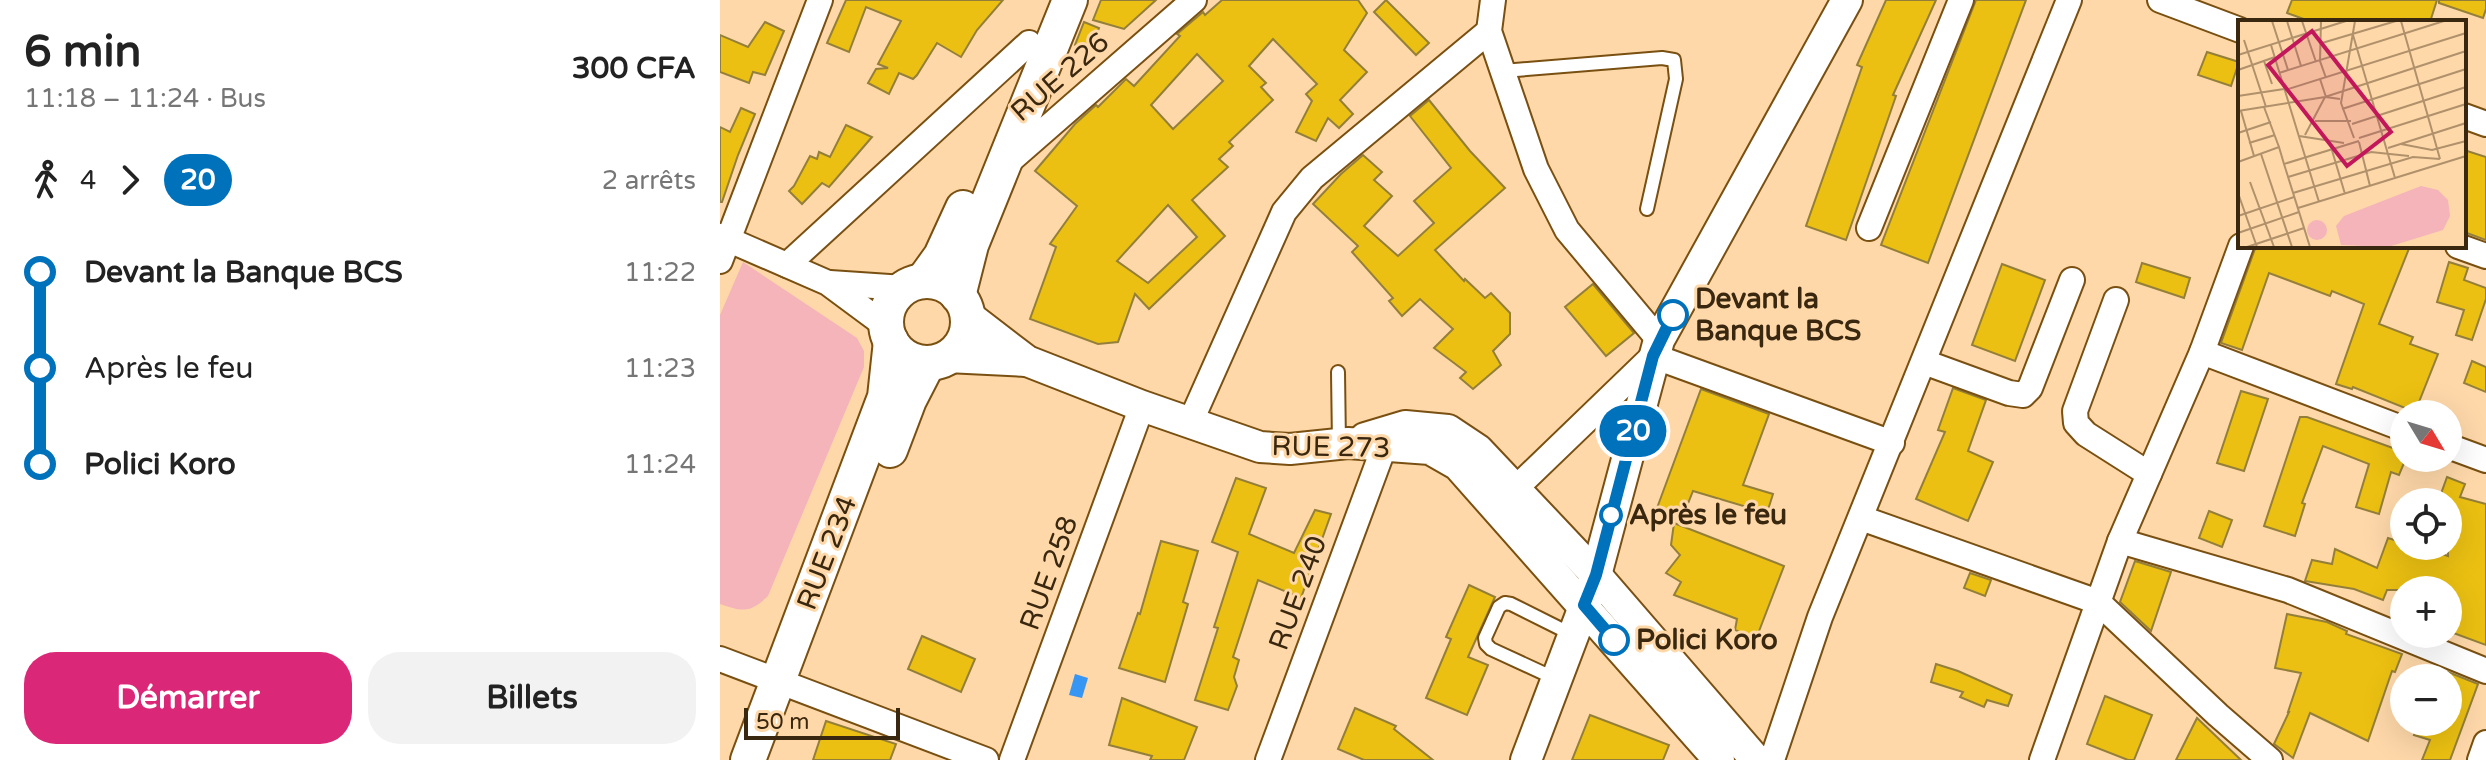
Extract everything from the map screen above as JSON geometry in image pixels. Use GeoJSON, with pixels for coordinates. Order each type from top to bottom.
{"type":"FeatureCollection","features":[{"type":"Feature","properties":{"kind":"main road"},"geometry":{"type":"LineString","coordinates":[[1047,0],[941,256],[913,285],[892,301],[889,334],[907,358],[938,360],[955,351],[965,335],[962,306],[971,245],[1070,0]]}},
{"type":"Feature","properties":{"kind":"main road"},"geometry":{"type":"LineString","coordinates":[[913,285],[942,284],[962,306]]}},
{"type":"Feature","properties":{"kind":"main road","name":"RUE 234"},"geometry":{"type":"LineString","coordinates":[[771,760],[787,684],[885,397],[889,334]]}},
{"type":"Feature","properties":{"kind":"main road","name":"RUE 234"},"geometry":{"type":"LineString","coordinates":[[748,760],[787,684],[909,400],[938,360]]}},
{"type":"Feature","properties":{"kind":"street"},"geometry":{"type":"LineString","coordinates":[[820,0],[723,245],[787,265],[828,283],[889,334]]}},
{"type":"Feature","properties":{"kind":"street","name":"RUE 226"},"geometry":{"type":"LineString","coordinates":[[1002,168],[1194,0]]}},
{"type":"Feature","properties":{"kind":"street"},"geometry":{"type":"LineString","coordinates":[[1493,0],[1489,31],[1536,169],[1567,230],[1656,348],[1892,443]]}},
{"type":"Feature","properties":{"kind":"street"},"geometry":{"type":"LineString","coordinates":[[1526,760],[1596,575],[1656,348],[1847,0]]}},
{"type":"Feature","properties":{"kind":"street"},"geometry":{"type":"LineString","coordinates":[[1869,228],[1961,0]]}},
{"type":"Feature","properties":{"kind":"street"},"geometry":{"type":"LineString","coordinates":[[1772,760],[1820,617],[2069,0]]}},
{"type":"Feature","properties":{"kind":"street"},"geometry":{"type":"LineString","coordinates":[[2160,0],[2194,6],[2238,29]]}},
{"type":"Feature","properties":{"kind":"street"},"geometry":{"type":"LineString","coordinates":[[1190,423],[1284,212],[1312,178],[1489,31]]}},
{"type":"Feature","properties":{"kind":"street"},"geometry":{"type":"LineString","coordinates":[[787,265],[1029,43]]}},
{"type":"Feature","properties":{"kind":"street"},"geometry":{"type":"LineString","coordinates":[[2466,117],[2486,124]]}},
{"type":"Feature","properties":{"kind":"street"},"geometry":{"type":"LineString","coordinates":[[2042,760],[2120,541],[2202,352],[2240,248]]}},
{"type":"Feature","properties":{"kind":"street"},"geometry":{"type":"LineString","coordinates":[[2464,248],[2486,256]]}},
{"type":"Feature","properties":{"kind":"street"},"geometry":{"type":"LineString","coordinates":[[1924,362],[2009,393],[2023,395],[2030,388],[2072,280]]}},
{"type":"Feature","properties":{"kind":"street"},"geometry":{"type":"LineString","coordinates":[[828,283],[913,285]]}},
{"type":"Feature","properties":{"kind":"street"},"geometry":{"type":"LineString","coordinates":[[2116,300],[2075,411],[2076,423],[2086,434],[2149,474]]}},
{"type":"Feature","properties":{"kind":"street","name":"RUE 273"},"geometry":{"type":"LineString","coordinates":[[962,306],[1027,361],[1260,447],[1290,449],[1385,439],[1430,449],[1458,465],[1719,760]]}},
{"type":"Feature","properties":{"kind":"street"},"geometry":{"type":"LineString","coordinates":[[1515,489],[1656,348]]}},
{"type":"Feature","properties":{"kind":"street"},"geometry":{"type":"LineString","coordinates":[[2202,352],[2390,424]]}},
{"type":"Feature","properties":{"kind":"street","name":"RUE 273"},"geometry":{"type":"LineString","coordinates":[[938,360],[1027,361]]}},
{"type":"Feature","properties":{"kind":"street","name":"RUE 258"},"geometry":{"type":"LineString","coordinates":[[1012,760],[1142,406]]}},
{"type":"Feature","properties":{"kind":"street"},"geometry":{"type":"LineString","coordinates":[[1385,439],[1405,426],[1448,430],[1478,450],[1596,575],[1756,760]]}},
{"type":"Feature","properties":{"kind":"street","name":"RUE 240"},"geometry":{"type":"LineString","coordinates":[[1268,760],[1385,439]]}},
{"type":"Feature","properties":{"kind":"street"},"geometry":{"type":"LineString","coordinates":[[2462,451],[2486,460]]}},
{"type":"Feature","properties":{"kind":"street"},"geometry":{"type":"LineString","coordinates":[[1861,518],[2098,602],[2270,760]]}},
{"type":"Feature","properties":{"kind":"street"},"geometry":{"type":"LineString","coordinates":[[2120,541],[2288,590],[2486,671]]}},
{"type":"Feature","properties":{"kind":"street"},"geometry":{"type":"LineString","coordinates":[[720,659],[986,760]]}},
{"type":"Feature","properties":{"kind":"street"},"geometry":{"type":"LineString","coordinates":[[2480,760],[2486,743]]}},
{"type":"Feature","properties":{"kind":"lane"},"geometry":{"type":"LineString","coordinates":[[1503,71],[1662,58],[1674,60],[1676,79],[1647,209]]}},
{"type":"Feature","properties":{"kind":"lane"},"geometry":{"type":"LineString","coordinates":[[1338,372],[1343,444]]}},
{"type":"Feature","properties":{"kind":"lane"},"geometry":{"type":"LineString","coordinates":[[1556,679],[1491,649],[1485,638],[1499,607],[1505,603],[1573,635]]}},
{"type":"Feature","properties":{"kind":"shaded area"},"geometry":{"type":"Polygon","coordinates":[[[743,262],[857,338],[864,351],[864,367],[768,596],[756,606],[741,609],[720,604],[720,315],[743,262]]]}},
{"type":"Feature","properties":{"kind":"water"},"geometry":{"type":"Polygon","coordinates":[[[1075,674],[1088,678],[1082,698],[1069,695],[1075,674]]]}},
{"type":"Feature","properties":{"kind":"building"},"geometry":{"type":"Polygon","coordinates":[[[846,0],[1003,0],[977,30],[961,57],[937,43],[917,75],[913,79],[899,73],[889,94],[868,83],[876,69],[888,68],[878,64],[901,21],[866,7],[849,52],[827,43],[846,0]]]}},
{"type":"Feature","properties":{"kind":"building"},"geometry":{"type":"Polygon","coordinates":[[[1101,0],[1156,0],[1124,29],[1093,20],[1101,0]]]}},
{"type":"Feature","properties":{"kind":"building"},"geometry":{"type":"Polygon","coordinates":[[[1222,0],[1358,0],[1367,13],[1344,50],[1367,72],[1340,100],[1353,114],[1339,128],[1328,118],[1316,141],[1296,132],[1312,101],[1306,94],[1317,84],[1273,39],[1249,66],[1266,83],[1261,87],[1273,100],[1229,142],[1233,146],[1219,159],[1228,167],[1192,200],[1225,236],[1149,309],[1135,294],[1118,342],[1098,344],[1030,319],[1056,247],[1050,244],[1077,206],[1035,171],[1075,124],[1096,105],[1098,107],[1126,79],[1134,86],[1180,36],[1177,34],[1203,12],[1205,15],[1222,0]],[[1197,54],[1151,105],[1173,129],[1223,81],[1197,54]],[[1168,205],[1117,261],[1148,283],[1197,237],[1168,205]]]}},
{"type":"Feature","properties":{"kind":"building"},"geometry":{"type":"Polygon","coordinates":[[[1386,0],[1429,43],[1416,55],[1374,12],[1386,0]]]}},
{"type":"Feature","properties":{"kind":"building"},"geometry":{"type":"Polygon","coordinates":[[[1886,0],[1936,0],[1893,95],[1896,96],[1846,240],[1806,226],[1862,67],[1857,65],[1886,0]]]}},
{"type":"Feature","properties":{"kind":"building"},"geometry":{"type":"Polygon","coordinates":[[[1976,0],[2026,0],[1928,263],[1881,245],[1976,0]]]}},
{"type":"Feature","properties":{"kind":"building"},"geometry":{"type":"Polygon","coordinates":[[[2292,0],[2437,0],[2431,20],[2306,20],[2287,13],[2292,0]]]}},
{"type":"Feature","properties":{"kind":"building"},"geometry":{"type":"Polygon","coordinates":[[[2439,0],[2486,0],[2486,9],[2483,18],[2439,3],[2439,0]]]}},
{"type":"Feature","properties":{"kind":"building"},"geometry":{"type":"Polygon","coordinates":[[[765,22],[784,31],[765,75],[753,72],[749,83],[720,72],[720,35],[748,47],[765,22]]]}},
{"type":"Feature","properties":{"kind":"building"},"geometry":{"type":"Polygon","coordinates":[[[1084,22],[1099,28],[1090,50],[1075,45],[1084,22]]]}},
{"type":"Feature","properties":{"kind":"building"},"geometry":{"type":"Polygon","coordinates":[[[2207,52],[2238,62],[2231,86],[2198,75],[2207,52]]]}},
{"type":"Feature","properties":{"kind":"building"},"geometry":{"type":"Polygon","coordinates":[[[1429,100],[1505,188],[1435,250],[1464,281],[1485,298],[1491,293],[1510,313],[1510,334],[1493,351],[1501,365],[1473,389],[1460,378],[1466,372],[1434,348],[1453,329],[1420,299],[1402,316],[1389,301],[1393,298],[1352,252],[1358,246],[1313,204],[1363,155],[1382,172],[1374,180],[1392,196],[1364,226],[1398,256],[1434,223],[1414,201],[1451,168],[1410,116],[1429,100]]]}},
{"type":"Feature","properties":{"kind":"building"},"geometry":{"type":"Polygon","coordinates":[[[741,108],[755,114],[720,202],[720,127],[730,132],[741,108]]]}},
{"type":"Feature","properties":{"kind":"building"},"geometry":{"type":"Polygon","coordinates":[[[846,125],[872,137],[829,187],[822,183],[802,204],[789,191],[810,156],[817,159],[819,152],[830,157],[846,125]]]}},
{"type":"Feature","properties":{"kind":"building"},"geometry":{"type":"Polygon","coordinates":[[[2466,151],[2486,157],[2486,240],[2466,233],[2466,151]]]}},
{"type":"Feature","properties":{"kind":"building"},"geometry":{"type":"Polygon","coordinates":[[[2255,248],[2409,248],[2379,324],[2413,337],[2410,344],[2438,354],[2420,400],[2390,402],[2353,387],[2336,384],[2364,304],[2332,291],[2330,296],[2269,273],[2242,350],[2221,343],[2255,248]]]}},
{"type":"Feature","properties":{"kind":"building"},"geometry":{"type":"Polygon","coordinates":[[[2449,262],[2468,268],[2464,280],[2486,288],[2486,299],[2472,340],[2456,335],[2464,310],[2437,302],[2449,262]]]}},
{"type":"Feature","properties":{"kind":"building"},"geometry":{"type":"Polygon","coordinates":[[[2142,263],[2190,278],[2184,298],[2136,282],[2142,263]]]}},
{"type":"Feature","properties":{"kind":"building"},"geometry":{"type":"Polygon","coordinates":[[[2002,264],[2045,280],[2015,361],[1972,345],[2002,264]]]}},
{"type":"Feature","properties":{"kind":"building"},"geometry":{"type":"Polygon","coordinates":[[[1593,284],[1634,333],[1606,356],[1565,307],[1593,284]]]}},
{"type":"Feature","properties":{"kind":"building"},"geometry":{"type":"Polygon","coordinates":[[[2472,361],[2486,367],[2486,392],[2464,383],[2472,361]]]}},
{"type":"Feature","properties":{"kind":"building"},"geometry":{"type":"Polygon","coordinates":[[[1953,388],[1986,400],[1968,451],[1993,462],[1968,521],[1916,499],[1945,432],[1938,430],[1953,388]]]}},
{"type":"Feature","properties":{"kind":"building"},"geometry":{"type":"Polygon","coordinates":[[[1701,389],[1769,414],[1743,485],[1773,494],[1767,513],[1693,491],[1683,516],[1657,508],[1701,389]]]}},
{"type":"Feature","properties":{"kind":"building"},"geometry":{"type":"Polygon","coordinates":[[[2241,391],[2268,399],[2244,471],[2217,463],[2241,391]]]}},
{"type":"Feature","properties":{"kind":"building"},"geometry":{"type":"Polygon","coordinates":[[[2300,417],[2390,447],[2391,472],[2379,514],[2356,507],[2369,464],[2323,446],[2302,503],[2305,504],[2295,536],[2264,526],[2300,417]]]}},
{"type":"Feature","properties":{"kind":"building"},"geometry":{"type":"Polygon","coordinates":[[[2447,477],[2465,484],[2462,492],[2462,488],[2443,488],[2447,477]]]}},
{"type":"Feature","properties":{"kind":"building"},"geometry":{"type":"Polygon","coordinates":[[[1236,478],[1266,488],[1249,534],[1294,553],[1315,510],[1331,514],[1301,598],[1258,580],[1233,657],[1239,660],[1234,677],[1237,686],[1228,710],[1195,700],[1238,552],[1212,542],[1236,478]]]}},
{"type":"Feature","properties":{"kind":"building"},"geometry":{"type":"Polygon","coordinates":[[[2462,498],[2486,504],[2486,645],[2462,636],[2462,576],[2390,576],[2390,590],[2387,590],[2383,600],[2354,589],[2305,581],[2312,560],[2332,564],[2335,549],[2377,568],[2388,538],[2390,560],[2462,560],[2462,498]]]}},
{"type":"Feature","properties":{"kind":"building"},"geometry":{"type":"Polygon","coordinates":[[[2209,511],[2232,520],[2222,547],[2199,538],[2209,511]]]}},
{"type":"Feature","properties":{"kind":"building"},"geometry":{"type":"Polygon","coordinates":[[[1674,523],[1784,566],[1756,639],[1735,630],[1737,619],[1674,595],[1681,582],[1666,573],[1680,555],[1671,545],[1674,523]]]}},
{"type":"Feature","properties":{"kind":"building"},"geometry":{"type":"Polygon","coordinates":[[[1161,541],[1198,551],[1183,602],[1188,604],[1165,682],[1119,668],[1140,614],[1161,541]]]}},
{"type":"Feature","properties":{"kind":"building"},"geometry":{"type":"Polygon","coordinates":[[[2135,561],[2171,572],[2151,631],[2120,602],[2135,561]]]}},
{"type":"Feature","properties":{"kind":"building"},"geometry":{"type":"Polygon","coordinates":[[[1970,573],[1991,580],[1985,596],[1964,588],[1970,573]]]}},
{"type":"Feature","properties":{"kind":"building"},"geometry":{"type":"Polygon","coordinates":[[[1469,585],[1495,597],[1468,657],[1488,665],[1467,715],[1426,698],[1451,639],[1446,637],[1469,585]]]}},
{"type":"Feature","properties":{"kind":"building"},"geometry":{"type":"Polygon","coordinates":[[[2287,614],[2327,622],[2347,631],[2346,634],[2402,654],[2398,664],[2390,664],[2390,677],[2368,741],[2310,713],[2293,758],[2274,744],[2289,712],[2301,673],[2275,668],[2287,614]]]}},
{"type":"Feature","properties":{"kind":"building"},"geometry":{"type":"Polygon","coordinates":[[[922,636],[975,659],[961,692],[908,669],[922,636]]]}},
{"type":"Feature","properties":{"kind":"building"},"geometry":{"type":"Polygon","coordinates":[[[1936,664],[2012,695],[2008,706],[1987,700],[1984,707],[1960,697],[1963,692],[1931,682],[1936,664]]]}},
{"type":"Feature","properties":{"kind":"building"},"geometry":{"type":"Polygon","coordinates":[[[2462,678],[2478,684],[2462,727],[2462,678]]]}},
{"type":"Feature","properties":{"kind":"building"},"geometry":{"type":"Polygon","coordinates":[[[2105,696],[2152,715],[2134,760],[2087,744],[2105,696]]]}},
{"type":"Feature","properties":{"kind":"building"},"geometry":{"type":"Polygon","coordinates":[[[1122,698],[1197,727],[1184,760],[1150,760],[1152,756],[1109,745],[1122,698]]]}},
{"type":"Feature","properties":{"kind":"building"},"geometry":{"type":"Polygon","coordinates":[[[1355,708],[1396,726],[1394,729],[1433,760],[1364,760],[1338,749],[1355,708]]]}},
{"type":"Feature","properties":{"kind":"building"},"geometry":{"type":"Polygon","coordinates":[[[1590,715],[1669,745],[1663,760],[1572,760],[1590,715]]]}},
{"type":"Feature","properties":{"kind":"building"},"geometry":{"type":"Polygon","coordinates":[[[2197,718],[2241,760],[2176,760],[2197,718]]]}},
{"type":"Feature","properties":{"kind":"building"},"geometry":{"type":"Polygon","coordinates":[[[826,721],[896,744],[890,760],[813,760],[826,721]]]}},
{"type":"Feature","properties":{"kind":"building"},"geometry":{"type":"Polygon","coordinates":[[[2417,736],[2459,736],[2450,760],[2422,760],[2430,740],[2417,736]]]}},
{"type":"Feature","properties":{"kind":"bus line","name":"20"},"geometry":{"type":"LineString","coordinates":[[1614,640],[1584,605],[1596,575],[1653,356],[1673,315]]}},
{"type":"Feature","properties":{"kind":"place","name":"Devant la Banque BCS"},"geometry":{"type":"Point","coordinates":[1673,315]}},
{"type":"Feature","properties":{"kind":"place","name":"Après le feu"},"geometry":{"type":"Point","coordinates":[1611,515]}},
{"type":"Feature","properties":{"kind":"place","name":"Polici Koro"},"geometry":{"type":"Point","coordinates":[1614,640]}}]}
